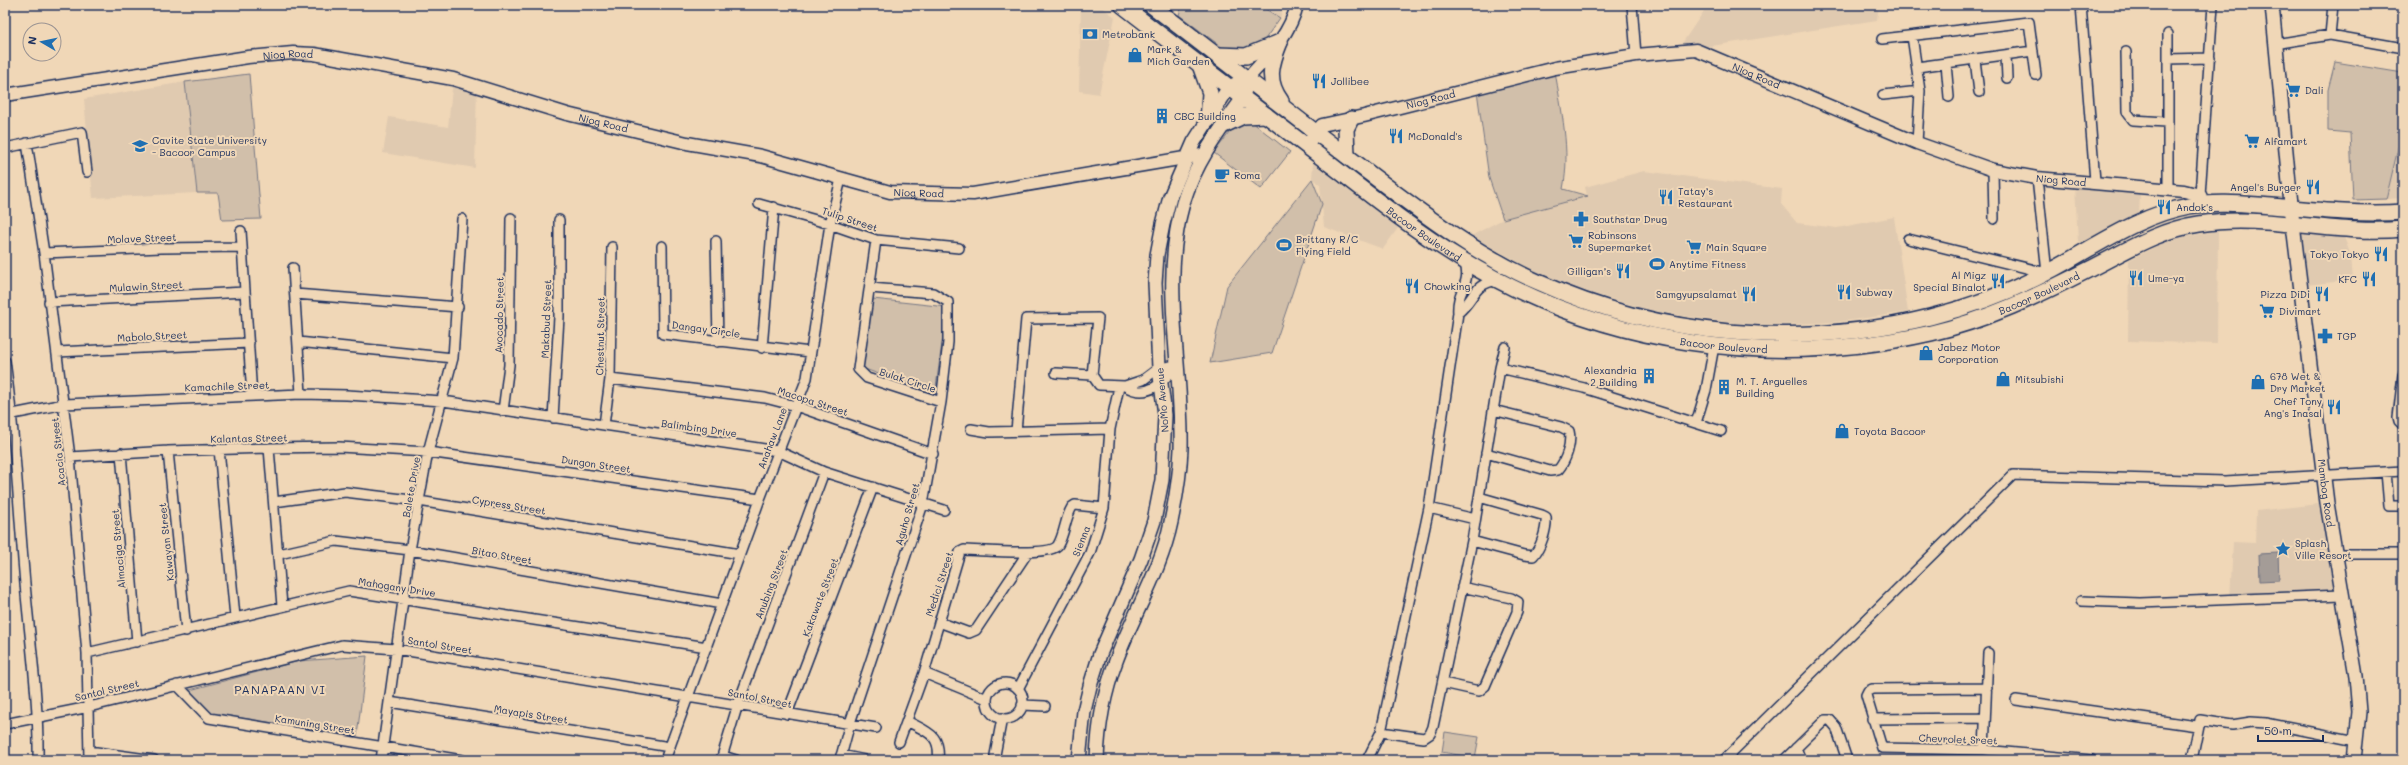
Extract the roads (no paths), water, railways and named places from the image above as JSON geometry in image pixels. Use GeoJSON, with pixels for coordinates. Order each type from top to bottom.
{"type":"FeatureCollection","features":[{"type":"Feature","properties":{"kind":"main road","name":"Bacoor Boulevard"},"geometry":{"type":"LineString","coordinates":[[1122,5],[1417,230],[1464,261],[1498,280],[1545,293],[1591,303],[1638,317],[1680,325],[1738,333],[1800,334],[1893,326],[1930,317],[1991,298],[2047,273],[2161,213],[2202,199],[2229,203],[2367,213],[2403,212]]}},
{"type":"Feature","properties":{"kind":"main road","name":"Bacoor Boulevard"},"geometry":{"type":"LineString","coordinates":[[1151,5],[1287,108],[1347,156],[1448,231],[1545,293],[1634,332],[1714,346],[1757,349],[1813,349],[1880,342],[1931,333],[1994,314],[2022,303],[2145,241],[2193,225],[2223,222],[2374,231],[2403,230]]}},
{"type":"Feature","properties":{"kind":"main road","name":"Mambog Road"},"geometry":{"type":"LineString","coordinates":[[2272,5],[2293,225],[2324,475],[2334,554],[2356,676],[2359,712],[2354,760]]}},
{"type":"Feature","properties":{"kind":"main road"},"geometry":{"type":"LineString","coordinates":[[1217,55],[1246,56],[1280,42]]}},
{"type":"Feature","properties":{"kind":"main road"},"geometry":{"type":"LineString","coordinates":[[1280,42],[1271,64],[1272,84],[1275,93],[1287,108]]}},
{"type":"Feature","properties":{"kind":"main road"},"geometry":{"type":"LineString","coordinates":[[1200,65],[1210,94],[1208,120]]}},
{"type":"Feature","properties":{"kind":"main road","name":"NoMo Avenue"},"geometry":{"type":"LineString","coordinates":[[1079,760],[1084,711],[1100,654],[1141,560],[1154,521],[1162,480],[1165,415],[1156,387],[1154,371],[1157,255],[1170,197],[1186,158],[1229,87],[1247,79]]}},
{"type":"Feature","properties":{"kind":"main road","name":"NoMo Avenue"},"geometry":{"type":"LineString","coordinates":[[1097,760],[1100,714],[1116,661],[1158,565],[1170,525],[1178,481],[1181,449],[1177,365],[1172,311],[1173,256],[1184,202],[1202,156],[1243,98],[1247,79]]}},
{"type":"Feature","properties":{"kind":"main road"},"geometry":{"type":"LineString","coordinates":[[1224,125],[1243,116],[1266,115]]}},
{"type":"Feature","properties":{"kind":"main road"},"geometry":{"type":"LineString","coordinates":[[1347,156],[1346,129],[1351,119]]}},
{"type":"Feature","properties":{"kind":"main road"},"geometry":{"type":"LineString","coordinates":[[2085,252],[2092,268]]}},
{"type":"Feature","properties":{"kind":"main road"},"geometry":{"type":"LineString","coordinates":[[1084,711],[1100,714]]}},
{"type":"Feature","properties":{"kind":"street","name":"NoMo Avenue"},"geometry":{"type":"LineString","coordinates":[[1247,79],[1280,42],[1289,26],[1297,5]]}},
{"type":"Feature","properties":{"kind":"street"},"geometry":{"type":"LineString","coordinates":[[1632,5],[1636,56]]}},
{"type":"Feature","properties":{"kind":"street"},"geometry":{"type":"LineString","coordinates":[[2081,5],[2095,181]]}},
{"type":"Feature","properties":{"kind":"street"},"geometry":{"type":"LineString","coordinates":[[2202,199],[2213,5]]}},
{"type":"Feature","properties":{"kind":"street"},"geometry":{"type":"LineString","coordinates":[[2330,35],[2333,5]]}},
{"type":"Feature","properties":{"kind":"street"},"geometry":{"type":"LineString","coordinates":[[1882,39],[2029,22],[2036,75]]}},
{"type":"Feature","properties":{"kind":"street"},"geometry":{"type":"LineString","coordinates":[[2168,34],[2166,122],[2168,190]]}},
{"type":"Feature","properties":{"kind":"street"},"geometry":{"type":"LineString","coordinates":[[2275,44],[2330,35],[2403,48]]}},
{"type":"Feature","properties":{"kind":"street"},"geometry":{"type":"LineString","coordinates":[[1912,36],[1920,91],[1917,143]]}},
{"type":"Feature","properties":{"kind":"street","name":"Niog Road"},"geometry":{"type":"LineString","coordinates":[[1306,146],[1322,125],[1555,68],[1636,56],[1696,50],[1917,143],[1993,170],[2037,178],[2095,181],[2168,190],[2202,199]]}},
{"type":"Feature","properties":{"kind":"street"},"geometry":{"type":"LineString","coordinates":[[1917,67],[2006,56],[2033,51]]}},
{"type":"Feature","properties":{"kind":"street","name":"Niog Road"},"geometry":{"type":"LineString","coordinates":[[5,94],[248,57],[293,52],[314,54],[453,79],[568,114],[687,142],[761,156],[890,192],[973,194],[1202,156]]}},
{"type":"Feature","properties":{"kind":"street"},"geometry":{"type":"LineString","coordinates":[[2126,52],[2127,112],[2133,120],[2166,122]]}},
{"type":"Feature","properties":{"kind":"street"},"geometry":{"type":"LineString","coordinates":[[2006,56],[2007,78]]}},
{"type":"Feature","properties":{"kind":"street"},"geometry":{"type":"LineString","coordinates":[[2168,59],[2210,58]]}},
{"type":"Feature","properties":{"kind":"street"},"geometry":{"type":"LineString","coordinates":[[1975,60],[1979,92]]}},
{"type":"Feature","properties":{"kind":"street"},"geometry":{"type":"LineString","coordinates":[[1946,64],[1949,97]]}},
{"type":"Feature","properties":{"kind":"street"},"geometry":{"type":"LineString","coordinates":[[1882,95],[1920,91]]}},
{"type":"Feature","properties":{"kind":"street"},"geometry":{"type":"LineString","coordinates":[[5,148],[82,132],[87,172]]}},
{"type":"Feature","properties":{"kind":"street","name":"Acacia Street"},"geometry":{"type":"LineString","coordinates":[[27,143],[44,253],[49,302],[57,352],[70,457],[87,653],[89,755]]}},
{"type":"Feature","properties":{"kind":"street"},"geometry":{"type":"LineString","coordinates":[[1993,170],[1994,219]]}},
{"type":"Feature","properties":{"kind":"street"},"geometry":{"type":"LineString","coordinates":[[1908,240],[2047,273],[2037,178]]}},
{"type":"Feature","properties":{"kind":"street","name":"Anahaw Lane"},"geometry":{"type":"LineString","coordinates":[[665,760],[760,499],[806,378],[830,224],[841,179]]}},
{"type":"Feature","properties":{"kind":"street","name":"Tulip Street"},"geometry":{"type":"LineString","coordinates":[[759,204],[830,224],[876,240],[959,248]]}},
{"type":"Feature","properties":{"kind":"street"},"geometry":{"type":"LineString","coordinates":[[762,348],[774,207]]}},
{"type":"Feature","properties":{"kind":"street","name":"Avocado Street"},"geometry":{"type":"LineString","coordinates":[[503,411],[509,365],[511,218]]}},
{"type":"Feature","properties":{"kind":"street","name":"Balete Drive"},"geometry":{"type":"LineString","coordinates":[[381,760],[410,550],[428,452],[453,358],[458,307],[462,219]]}},
{"type":"Feature","properties":{"kind":"street","name":"Makabud Street"},"geometry":{"type":"LineString","coordinates":[[553,418],[558,317],[559,220]]}},
{"type":"Feature","properties":{"kind":"street"},"geometry":{"type":"LineString","coordinates":[[241,231],[252,396]]}},
{"type":"Feature","properties":{"kind":"street","name":"Bulak Circle"},"geometry":{"type":"LineString","coordinates":[[876,240],[858,369],[868,378],[941,402]]}},
{"type":"Feature","properties":{"kind":"street"},"geometry":{"type":"LineString","coordinates":[[716,241],[718,342]]}},
{"type":"Feature","properties":{"kind":"street","name":"Dangay Circle"},"geometry":{"type":"LineString","coordinates":[[662,246],[663,334],[762,348],[810,352]]}},
{"type":"Feature","properties":{"kind":"street","name":"Molave Street"},"geometry":{"type":"LineString","coordinates":[[44,253],[161,248],[242,247]]}},
{"type":"Feature","properties":{"kind":"street","name":"Chestnut Street"},"geometry":{"type":"LineString","coordinates":[[604,425],[610,379],[612,247]]}},
{"type":"Feature","properties":{"kind":"street"},"geometry":{"type":"LineString","coordinates":[[1367,760],[1381,732],[1429,508],[1458,313],[1458,299],[1467,281],[1468,273],[1464,261]]}},
{"type":"Feature","properties":{"kind":"street"},"geometry":{"type":"LineString","coordinates":[[293,268],[301,394]]}},
{"type":"Feature","properties":{"kind":"street"},"geometry":{"type":"LineString","coordinates":[[1458,313],[1465,308],[1478,287],[1485,282],[1498,280]]}},
{"type":"Feature","properties":{"kind":"street","name":"Aguho Street"},"geometry":{"type":"LineString","coordinates":[[841,758],[850,723],[923,504],[933,454],[948,342],[948,302],[933,293],[870,288]]}},
{"type":"Feature","properties":{"kind":"street","name":"Mulawin Street"},"geometry":{"type":"LineString","coordinates":[[49,302],[245,292]]}},
{"type":"Feature","properties":{"kind":"street"},"geometry":{"type":"LineString","coordinates":[[295,294],[458,307]]}},
{"type":"Feature","properties":{"kind":"street"},"geometry":{"type":"LineString","coordinates":[[1016,431],[1026,319],[1098,318],[1092,375],[1099,385],[1122,387],[1134,392],[1156,387],[1177,365]]}},
{"type":"Feature","properties":{"kind":"street"},"geometry":{"type":"LineString","coordinates":[[298,342],[453,358]]}},
{"type":"Feature","properties":{"kind":"street","name":"Mabolo Street"},"geometry":{"type":"LineString","coordinates":[[57,352],[249,343]]}},
{"type":"Feature","properties":{"kind":"street"},"geometry":{"type":"LineString","coordinates":[[1696,423],[1706,390],[1714,346]]}},
{"type":"Feature","properties":{"kind":"street"},"geometry":{"type":"LineString","coordinates":[[1381,732],[1416,738],[1424,738],[1430,734],[1443,683],[1472,540],[1500,368],[1505,348]]}},
{"type":"Feature","properties":{"kind":"street"},"geometry":{"type":"LineString","coordinates":[[5,360],[13,414],[24,572],[39,716],[38,760]]}},
{"type":"Feature","properties":{"kind":"street"},"geometry":{"type":"LineString","coordinates":[[1122,387],[1154,371],[1177,365]]}},
{"type":"Feature","properties":{"kind":"street"},"geometry":{"type":"LineString","coordinates":[[1500,368],[1584,388],[1721,431]]}},
{"type":"Feature","properties":{"kind":"street"},"geometry":{"type":"LineString","coordinates":[[1056,374],[1092,375]]}},
{"type":"Feature","properties":{"kind":"street"},"geometry":{"type":"LineString","coordinates":[[2403,375],[2398,417],[2399,421],[2403,425]]}},
{"type":"Feature","properties":{"kind":"street","name":"Macopa Street"},"geometry":{"type":"LineString","coordinates":[[610,379],[765,398],[796,406],[933,454]]}},
{"type":"Feature","properties":{"kind":"street","name":"Sienna"},"geometry":{"type":"LineString","coordinates":[[1018,690],[1090,553],[1104,508],[1110,429],[1122,387]]}},
{"type":"Feature","properties":{"kind":"street","name":"Kamachile Street"},"geometry":{"type":"LineString","coordinates":[[13,414],[64,404],[301,394],[442,401]]}},
{"type":"Feature","properties":{"kind":"street","name":"Balimbing Drive"},"geometry":{"type":"LineString","coordinates":[[442,401],[778,451],[824,472],[944,510]]}},
{"type":"Feature","properties":{"kind":"street"},"geometry":{"type":"LineString","coordinates":[[1486,453],[1550,471],[1558,470],[1563,464],[1571,438],[1569,431],[1561,427],[1493,410]]}},
{"type":"Feature","properties":{"kind":"street"},"geometry":{"type":"LineString","coordinates":[[971,429],[988,432],[1110,429]]}},
{"type":"Feature","properties":{"kind":"street","name":"Kalantas Street"},"geometry":{"type":"LineString","coordinates":[[70,457],[219,449],[340,447],[428,452]]}},
{"type":"Feature","properties":{"kind":"street"},"geometry":{"type":"LineString","coordinates":[[269,448],[279,554],[282,606]]}},
{"type":"Feature","properties":{"kind":"street"},"geometry":{"type":"LineString","coordinates":[[219,449],[235,617]]}},
{"type":"Feature","properties":{"kind":"street","name":"Kawayan Street"},"geometry":{"type":"LineString","coordinates":[[168,451],[186,631]]}},
{"type":"Feature","properties":{"kind":"street","name":"Dungon Street"},"geometry":{"type":"LineString","coordinates":[[428,452],[760,499]]}},
{"type":"Feature","properties":{"kind":"street","name":"Almaciga Street"},"geometry":{"type":"LineString","coordinates":[[121,454],[137,642]]}},
{"type":"Feature","properties":{"kind":"street"},"geometry":{"type":"LineString","coordinates":[[1724,760],[2013,475],[2225,481],[2403,471]]}},
{"type":"Feature","properties":{"kind":"street","name":"Anubing Street"},"geometry":{"type":"LineString","coordinates":[[722,758],[738,704],[824,472]]}},
{"type":"Feature","properties":{"kind":"street"},"geometry":{"type":"LineString","coordinates":[[2386,472],[2389,506],[2403,506]]}},
{"type":"Feature","properties":{"kind":"street","name":"Kakawate Street"},"geometry":{"type":"LineString","coordinates":[[787,714],[873,487]]}},
{"type":"Feature","properties":{"kind":"street","name":"Cypress Street"},"geometry":{"type":"LineString","coordinates":[[274,502],[345,492],[420,502],[740,554]]}},
{"type":"Feature","properties":{"kind":"street"},"geometry":{"type":"LineString","coordinates":[[1472,540],[1524,555],[1533,556],[1538,551],[1546,523],[1546,517],[1542,514],[1479,497]]}},
{"type":"Feature","properties":{"kind":"street","name":"Medici Street"},"geometry":{"type":"LineString","coordinates":[[899,742],[924,673],[960,552],[964,550],[1028,552],[1055,548],[1059,544],[1069,512],[1075,505],[1104,508]]}},
{"type":"Feature","properties":{"kind":"street"},"geometry":{"type":"LineString","coordinates":[[1429,508],[1475,519]]}},
{"type":"Feature","properties":{"kind":"street","name":"Bitao Street"},"geometry":{"type":"LineString","coordinates":[[279,554],[336,541],[410,550],[722,604]]}},
{"type":"Feature","properties":{"kind":"street"},"geometry":{"type":"LineString","coordinates":[[939,622],[969,633],[976,630],[1028,552]]}},
{"type":"Feature","properties":{"kind":"street"},"geometry":{"type":"LineString","coordinates":[[2334,554],[2403,554]]}},
{"type":"Feature","properties":{"kind":"street"},"geometry":{"type":"LineString","coordinates":[[1443,683],[1470,691],[1479,691],[1486,686],[1517,612],[1518,602],[1511,598],[1462,587]]}},
{"type":"Feature","properties":{"kind":"street","name":"Mahogany Drive"},"geometry":{"type":"LineString","coordinates":[[87,653],[186,631],[235,617],[349,591],[707,647]]}},
{"type":"Feature","properties":{"kind":"street"},"geometry":{"type":"LineString","coordinates":[[2080,601],[2140,603],[2341,595]]}},
{"type":"Feature","properties":{"kind":"street","name":"Santol Street"},"geometry":{"type":"LineString","coordinates":[[5,724],[89,707],[342,645],[396,649],[738,704],[787,714],[876,728]]}},
{"type":"Feature","properties":{"kind":"street"},"geometry":{"type":"LineString","coordinates":[[1984,750],[1988,654]]}},
{"type":"Feature","properties":{"kind":"street"},"geometry":{"type":"LineString","coordinates":[[924,673],[987,699]]}},
{"type":"Feature","properties":{"kind":"street"},"geometry":{"type":"LineString","coordinates":[[1008,683],[1018,690],[1022,704],[1017,714],[1002,718],[989,709],[987,699],[989,693],[997,685],[1008,683]]}},
{"type":"Feature","properties":{"kind":"street","name":"Kamuning Street"},"geometry":{"type":"LineString","coordinates":[[176,685],[209,718],[462,760]]}},
{"type":"Feature","properties":{"kind":"street","name":"Chevrolet Sreet"},"geometry":{"type":"LineString","coordinates":[[1987,688],[1868,691],[1866,695],[1882,748],[1984,750],[2017,757],[2092,760]]}},
{"type":"Feature","properties":{"kind":"street"},"geometry":{"type":"LineString","coordinates":[[2016,700],[2197,726]]}},
{"type":"Feature","properties":{"kind":"street","name":"Mayapis Street"},"geometry":{"type":"LineString","coordinates":[[389,702],[670,747]]}},
{"type":"Feature","properties":{"kind":"street"},"geometry":{"type":"LineString","coordinates":[[1022,704],[1046,706]]}},
{"type":"Feature","properties":{"kind":"street"},"geometry":{"type":"LineString","coordinates":[[996,760],[995,755],[1002,718]]}},
{"type":"Feature","properties":{"kind":"street"},"geometry":{"type":"LineString","coordinates":[[1872,719],[1985,718]]}},
{"type":"Feature","properties":{"kind":"street"},"geometry":{"type":"LineString","coordinates":[[1784,760],[1821,722],[1830,720],[1836,727],[1847,760]]}},
{"type":"Feature","properties":{"kind":"street"},"geometry":{"type":"LineString","coordinates":[[2192,760],[2198,721],[2202,720],[2232,725],[2262,723],[2356,741]]}},
{"type":"Feature","properties":{"kind":"street"},"geometry":{"type":"LineString","coordinates":[[907,721],[934,737],[938,747],[938,760]]}},
{"type":"Feature","properties":{"kind":"street"},"geometry":{"type":"LineString","coordinates":[[1796,748],[1801,760]]}},
{"type":"Feature","properties":{"kind":"street"},"geometry":{"type":"LineString","coordinates":[[89,755],[154,760]]}},
{"type":"Feature","properties":{"kind":"street"},"geometry":{"type":"LineString","coordinates":[[722,758],[736,760]]}},
{"type":"Feature","properties":{"kind":"street"},"geometry":{"type":"LineString","coordinates":[[841,758],[865,760]]}},
{"type":"Feature","properties":{"kind":"place","name":"Metrobank"},"geometry":{"type":"Point","coordinates":[1090,34]}},
{"type":"Feature","properties":{"kind":"place","name":"Mark & Mich Garden"},"geometry":{"type":"Point","coordinates":[1135,55]}},
{"type":"Feature","properties":{"kind":"place","name":"Jollibee"},"geometry":{"type":"Point","coordinates":[1319,81]}},
{"type":"Feature","properties":{"kind":"place","name":"Dali"},"geometry":{"type":"Point","coordinates":[2293,90]}},
{"type":"Feature","properties":{"kind":"place","name":"CBC Building"},"geometry":{"type":"Point","coordinates":[1162,116]}},
{"type":"Feature","properties":{"kind":"place","name":"McDonald's"},"geometry":{"type":"Point","coordinates":[1396,136]}},
{"type":"Feature","properties":{"kind":"place","name":"Alfamart"},"geometry":{"type":"Point","coordinates":[2252,141]}},
{"type":"Feature","properties":{"kind":"place","name":"Cavite State University - Bacoor Campus"},"geometry":{"type":"Point","coordinates":[140,146]}},
{"type":"Feature","properties":{"kind":"place","name":"Roma"},"geometry":{"type":"Point","coordinates":[1222,175]}},
{"type":"Feature","properties":{"kind":"place","name":"Angel's Burger"},"geometry":{"type":"Point","coordinates":[2313,187]}},
{"type":"Feature","properties":{"kind":"place","name":"Tatay’s Restaurant"},"geometry":{"type":"Point","coordinates":[1666,197]}},
{"type":"Feature","properties":{"kind":"place","name":"Andok's"},"geometry":{"type":"Point","coordinates":[2164,207]}},
{"type":"Feature","properties":{"kind":"place","name":"Southstar Drug"},"geometry":{"type":"Point","coordinates":[1581,219]}},
{"type":"Feature","properties":{"kind":"place","name":"Robinsons Supermarket"},"geometry":{"type":"Point","coordinates":[1576,241]}},
{"type":"Feature","properties":{"kind":"place","name":"Brittany R/C Flying Field"},"geometry":{"type":"Point","coordinates":[1284,245]}},
{"type":"Feature","properties":{"kind":"place","name":"Main Square"},"geometry":{"type":"Point","coordinates":[1694,247]}},
{"type":"Feature","properties":{"kind":"place","name":"Tokyo Tokyo"},"geometry":{"type":"Point","coordinates":[2381,254]}},
{"type":"Feature","properties":{"kind":"place","name":"Anytime Fitness"},"geometry":{"type":"Point","coordinates":[1657,264]}},
{"type":"Feature","properties":{"kind":"place","name":"Gilligan’s"},"geometry":{"type":"Point","coordinates":[1623,271]}},
{"type":"Feature","properties":{"kind":"place","name":"Ume-ya"},"geometry":{"type":"Point","coordinates":[2136,278]}},
{"type":"Feature","properties":{"kind":"place","name":"KFC"},"geometry":{"type":"Point","coordinates":[2369,279]}},
{"type":"Feature","properties":{"kind":"place","name":"Al Migz Special Binalot"},"geometry":{"type":"Point","coordinates":[1998,281]}},
{"type":"Feature","properties":{"kind":"place","name":"Chowking"},"geometry":{"type":"Point","coordinates":[1412,286]}},
{"type":"Feature","properties":{"kind":"place","name":"Subway"},"geometry":{"type":"Point","coordinates":[1844,292]}},
{"type":"Feature","properties":{"kind":"place","name":"Samgyupsalamat"},"geometry":{"type":"Point","coordinates":[1749,294]}},
{"type":"Feature","properties":{"kind":"place","name":"Pizza DiDi"},"geometry":{"type":"Point","coordinates":[2322,294]}},
{"type":"Feature","properties":{"kind":"place","name":"Divimart"},"geometry":{"type":"Point","coordinates":[2267,311]}},
{"type":"Feature","properties":{"kind":"place","name":"TGP"},"geometry":{"type":"Point","coordinates":[2325,336]}},
{"type":"Feature","properties":{"kind":"place","name":"Jabez Motor Corporation"},"geometry":{"type":"Point","coordinates":[1926,353]}},
{"type":"Feature","properties":{"kind":"place","name":"Alexandria 2 Building"},"geometry":{"type":"Point","coordinates":[1649,376]}},
{"type":"Feature","properties":{"kind":"place","name":"Mitsubishi"},"geometry":{"type":"Point","coordinates":[2003,379]}},
{"type":"Feature","properties":{"kind":"place","name":"678 Wet & Dry Market"},"geometry":{"type":"Point","coordinates":[2258,382]}},
{"type":"Feature","properties":{"kind":"place","name":"M. T. Arguelles Building"},"geometry":{"type":"Point","coordinates":[1724,387]}},
{"type":"Feature","properties":{"kind":"place","name":"Chef Tony Ang's Inasal"},"geometry":{"type":"Point","coordinates":[2334,407]}},
{"type":"Feature","properties":{"kind":"place","name":"Toyota Bacoor"},"geometry":{"type":"Point","coordinates":[1842,431]}},
{"type":"Feature","properties":{"kind":"place","name":"Splash Ville Resort"},"geometry":{"type":"Point","coordinates":[2283,549]}},
{"type":"Feature","properties":{"kind":"district","name":"PANAPAAN VI"},"geometry":{"type":"Point","coordinates":[280,690]}}]}
